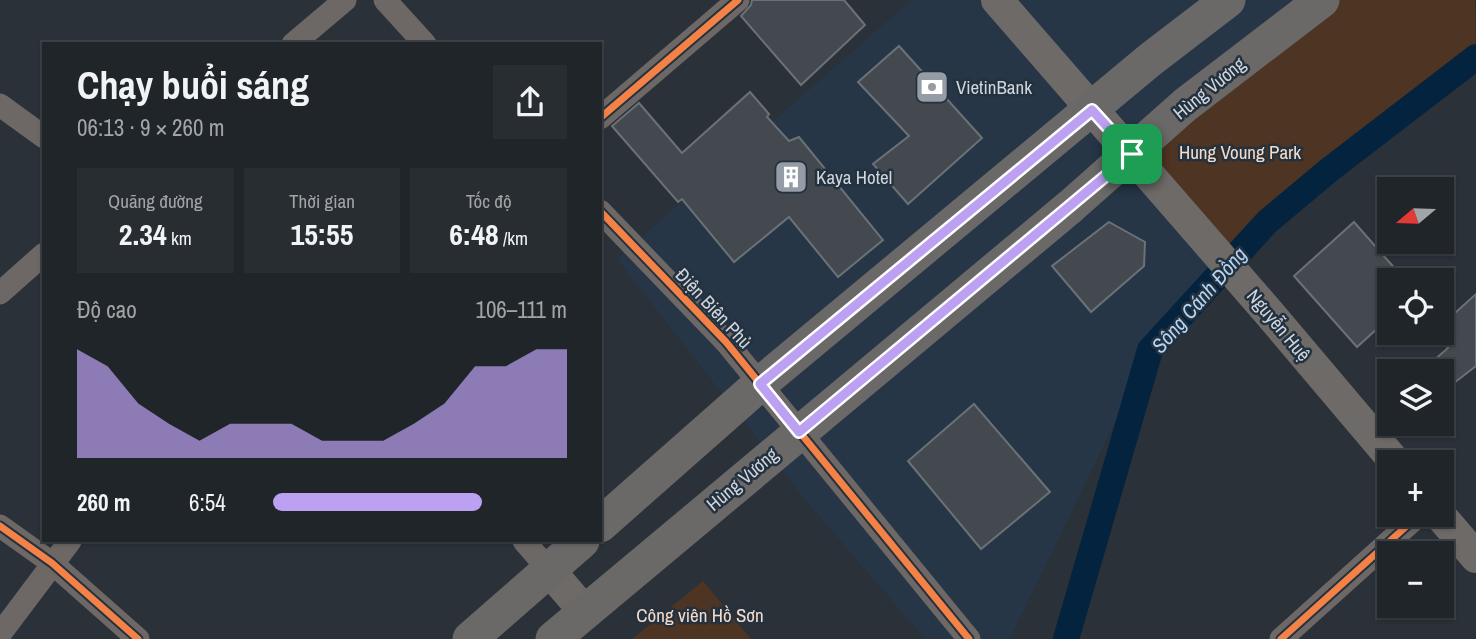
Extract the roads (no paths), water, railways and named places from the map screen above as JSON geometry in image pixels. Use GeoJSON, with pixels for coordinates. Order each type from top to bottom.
{"type":"FeatureCollection","features":[{"type":"Feature","properties":{"kind":"main road","name":"Nguyễn Huệ"},"geometry":{"type":"LineString","coordinates":[[997,0],[1385,450]]}},
{"type":"Feature","properties":{"kind":"main road"},"geometry":{"type":"LineString","coordinates":[[602,523],[760,384],[1151,59],[1228,0]]}},
{"type":"Feature","properties":{"kind":"main road","name":"Hùng Vương"},"geometry":{"type":"LineString","coordinates":[[553,639],[1132,154],[1185,105],[1322,0]]}},
{"type":"Feature","properties":{"kind":"main road"},"geometry":{"type":"LineString","coordinates":[[1450,527],[1476,557]]}},
{"type":"Feature","properties":{"kind":"main road"},"geometry":{"type":"LineString","coordinates":[[470,639],[581,542]]}},
{"type":"Feature","properties":{"kind":"main road"},"geometry":{"type":"LineString","coordinates":[[549,570],[584,612]]}},
{"type":"Feature","properties":{"kind":"street"},"geometry":{"type":"LineString","coordinates":[[295,42],[345,0]]}},
{"type":"Feature","properties":{"kind":"street"},"geometry":{"type":"LineString","coordinates":[[385,0],[423,42]]}},
{"type":"Feature","properties":{"kind":"street"},"geometry":{"type":"LineString","coordinates":[[602,116],[738,0]]}},
{"type":"Feature","properties":{"kind":"street"},"geometry":{"type":"LineString","coordinates":[[0,105],[42,136]]}},
{"type":"Feature","properties":{"kind":"street","name":"Điện Biên Phủ"},"geometry":{"type":"LineString","coordinates":[[602,213],[726,342],[969,639]]}},
{"type":"Feature","properties":{"kind":"street"},"geometry":{"type":"LineString","coordinates":[[0,293],[42,256]]}},
{"type":"Feature","properties":{"kind":"street"},"geometry":{"type":"LineString","coordinates":[[0,526],[52,563],[138,639]]}},
{"type":"Feature","properties":{"kind":"street"},"geometry":{"type":"LineString","coordinates":[[1281,639],[1406,527]]}},
{"type":"Feature","properties":{"kind":"street"},"geometry":{"type":"LineString","coordinates":[[0,634],[69,542]]}},
{"type":"Feature","properties":{"kind":"street"},"geometry":{"type":"LineString","coordinates":[[525,542],[549,570]]}},
{"type":"Feature","properties":{"kind":"waterway","name":"Sông Cánh Đồng"},"geometry":{"type":"LineString","coordinates":[[1066,639],[1150,350],[1267,222],[1329,170],[1476,57]]}},
{"type":"Feature","properties":{"kind":"place","name":"VietinBank"},"geometry":{"type":"Point","coordinates":[932,87]}},
{"type":"Feature","properties":{"kind":"place","name":"Kaya Hotel"},"geometry":{"type":"Point","coordinates":[791,177]}},
{"type":"Feature","properties":{"kind":"park label","name":"Hung Voung Park"},"geometry":{"type":"Point","coordinates":[1240,152]}},
{"type":"Feature","properties":{"kind":"park label","name":"Công viên Hồ Sơn"},"geometry":{"type":"Point","coordinates":[700,615]}}]}
